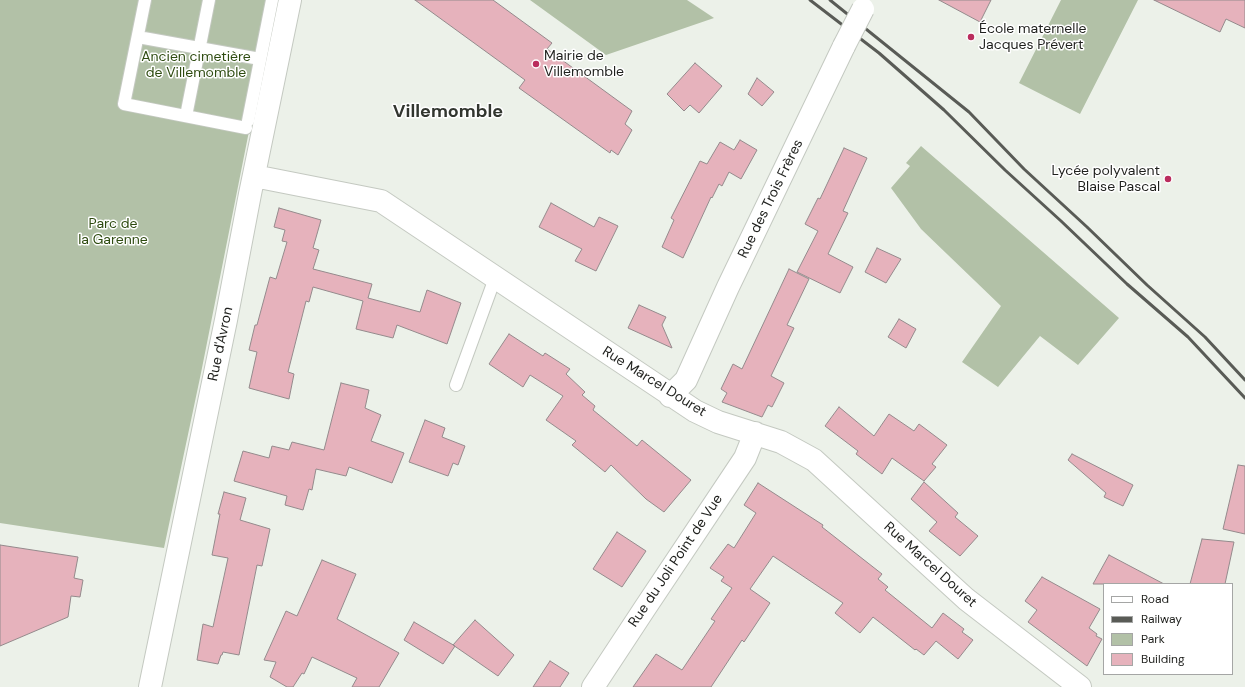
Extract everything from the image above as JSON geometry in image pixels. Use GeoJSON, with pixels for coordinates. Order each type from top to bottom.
{"type":"FeatureCollection","features":[{"type":"Feature","properties":{"kind":"street","name":"Rue d'Avron"},"geometry":{"type":"LineString","coordinates":[[150,687],[290,0]]}},
{"type":"Feature","properties":{"kind":"street","name":"Rue des Trois Frères"},"geometry":{"type":"LineString","coordinates":[[670,396],[686,380],[728,287],[865,5]]}},
{"type":"Feature","properties":{"kind":"street","name":"Rue Marcel Douret"},"geometry":{"type":"LineString","coordinates":[[254,176],[381,201],[670,396],[695,411],[718,422],[781,442],[814,460],[966,599],[1080,687]]}},
{"type":"Feature","properties":{"kind":"street","name":"Rue du Joli Point de Vue"},"geometry":{"type":"LineString","coordinates":[[593,687],[745,458],[755,433]]}},
{"type":"Feature","properties":{"kind":"lane"},"geometry":{"type":"LineString","coordinates":[[145,0],[124,104],[186,116],[247,124],[272,0]]}},
{"type":"Feature","properties":{"kind":"lane"},"geometry":{"type":"LineString","coordinates":[[186,116],[209,0]]}},
{"type":"Feature","properties":{"kind":"lane"},"geometry":{"type":"LineString","coordinates":[[138,37],[260,59]]}},
{"type":"Feature","properties":{"kind":"lane"},"geometry":{"type":"LineString","coordinates":[[456,385],[495,278]]}},
{"type":"Feature","properties":{"kind":"green space","name":"Parc de la Garenne"},"geometry":{"type":"Polygon","coordinates":[[[0,0],[275,0],[201,373],[164,548],[0,523],[0,0]]]}},
{"type":"Feature","properties":{"kind":"green space"},"geometry":{"type":"Polygon","coordinates":[[[530,0],[687,0],[714,18],[606,55],[530,0]]]}},
{"type":"Feature","properties":{"kind":"green space"},"geometry":{"type":"Polygon","coordinates":[[[1061,0],[1138,0],[1080,114],[1019,83],[1061,0]]]}},
{"type":"Feature","properties":{"kind":"green space"},"geometry":{"type":"Polygon","coordinates":[[[921,146],[1119,318],[1078,365],[1040,336],[998,387],[962,362],[1001,306],[921,229],[891,188],[910,166],[906,163],[921,146]]]}},
{"type":"Feature","properties":{"kind":"building","name":"Mairie de Villemomble"},"geometry":{"type":"Polygon","coordinates":[[[415,0],[493,0],[552,43],[547,49],[632,111],[625,124],[632,130],[618,155],[611,150],[610,153],[519,88],[525,80],[415,0]]]}},
{"type":"Feature","properties":{"kind":"building","name":"École maternelle Jacques Prévert"},"geometry":{"type":"Polygon","coordinates":[[[939,0],[991,0],[980,22],[939,0]]]}},
{"type":"Feature","properties":{"kind":"building"},"geometry":{"type":"Polygon","coordinates":[[[1154,0],[1245,0],[1245,28],[1226,19],[1220,32],[1154,0]]]}},
{"type":"Feature","properties":{"kind":"building"},"geometry":{"type":"Polygon","coordinates":[[[695,63],[722,86],[699,113],[690,105],[684,111],[667,94],[695,63]]]}},
{"type":"Feature","properties":{"kind":"building"},"geometry":{"type":"Polygon","coordinates":[[[757,78],[774,92],[762,106],[748,94],[757,78]]]}},
{"type":"Feature","properties":{"kind":"building"},"geometry":{"type":"Polygon","coordinates":[[[740,140],[757,150],[741,179],[729,172],[722,186],[719,184],[712,198],[711,197],[683,258],[662,247],[674,220],[671,218],[700,161],[707,164],[720,142],[734,150],[740,140]]]}},
{"type":"Feature","properties":{"kind":"building"},"geometry":{"type":"Polygon","coordinates":[[[844,148],[867,158],[843,211],[848,213],[828,254],[853,267],[840,293],[797,272],[818,231],[805,224],[818,198],[820,199],[844,148]]]}},
{"type":"Feature","properties":{"kind":"building"},"geometry":{"type":"Polygon","coordinates":[[[551,203],[594,227],[599,217],[618,226],[596,271],[575,261],[582,249],[539,227],[551,203]]]}},
{"type":"Feature","properties":{"kind":"building"},"geometry":{"type":"Polygon","coordinates":[[[279,208],[321,220],[313,248],[319,250],[313,269],[372,284],[368,298],[420,312],[427,290],[461,303],[447,344],[397,325],[393,338],[356,329],[363,301],[313,287],[309,302],[306,301],[288,372],[294,374],[289,399],[249,388],[257,352],[249,350],[255,325],[257,325],[270,277],[276,279],[287,242],[282,241],[285,230],[274,227],[279,208]]]}},
{"type":"Feature","properties":{"kind":"building"},"geometry":{"type":"Polygon","coordinates":[[[877,248],[901,259],[886,283],[865,272],[877,248]]]}},
{"type":"Feature","properties":{"kind":"building"},"geometry":{"type":"Polygon","coordinates":[[[789,269],[809,279],[787,325],[794,328],[771,376],[784,383],[772,407],[768,405],[762,417],[722,402],[727,393],[721,389],[733,364],[742,369],[789,269]]]}},
{"type":"Feature","properties":{"kind":"building"},"geometry":{"type":"Polygon","coordinates":[[[639,305],[666,317],[662,325],[672,348],[628,328],[639,305]]]}},
{"type":"Feature","properties":{"kind":"building"},"geometry":{"type":"Polygon","coordinates":[[[899,319],[916,329],[906,348],[888,337],[899,319]]]}},
{"type":"Feature","properties":{"kind":"building"},"geometry":{"type":"Polygon","coordinates":[[[509,334],[543,356],[545,353],[570,369],[566,374],[585,392],[582,395],[595,406],[593,410],[637,446],[642,440],[691,480],[664,512],[646,499],[611,465],[605,472],[572,445],[576,441],[546,420],[563,396],[530,375],[523,387],[489,364],[509,334]]]}},
{"type":"Feature","properties":{"kind":"building"},"geometry":{"type":"Polygon","coordinates":[[[341,383],[369,390],[365,408],[381,415],[371,441],[404,453],[392,483],[349,467],[346,476],[316,469],[312,490],[309,489],[303,510],[285,505],[287,496],[234,481],[243,451],[269,458],[272,446],[289,450],[292,442],[324,450],[341,383]]]}},
{"type":"Feature","properties":{"kind":"building"},"geometry":{"type":"Polygon","coordinates":[[[839,407],[874,436],[889,414],[914,431],[919,424],[947,445],[932,464],[936,467],[924,481],[892,458],[882,474],[856,454],[858,451],[825,426],[839,407]]]}},
{"type":"Feature","properties":{"kind":"building"},"geometry":{"type":"Polygon","coordinates":[[[425,420],[445,428],[442,437],[465,446],[458,465],[453,463],[448,476],[409,462],[425,420]]]}},
{"type":"Feature","properties":{"kind":"building"},"geometry":{"type":"Polygon","coordinates":[[[1072,454],[1133,485],[1123,506],[1104,497],[1106,493],[1068,460],[1072,454]]]}},
{"type":"Feature","properties":{"kind":"building"},"geometry":{"type":"Polygon","coordinates":[[[1238,465],[1245,466],[1245,534],[1223,529],[1238,465]]]}},
{"type":"Feature","properties":{"kind":"building"},"geometry":{"type":"Polygon","coordinates":[[[924,482],[958,513],[955,517],[978,536],[960,556],[929,531],[937,522],[911,499],[924,482]]]}},
{"type":"Feature","properties":{"kind":"building"},"geometry":{"type":"Polygon","coordinates":[[[758,483],[823,525],[822,527],[882,574],[878,579],[888,587],[885,590],[932,628],[943,613],[964,629],[962,632],[973,640],[958,659],[936,641],[924,655],[916,649],[915,650],[873,617],[860,633],[835,613],[843,603],[773,556],[750,589],[770,603],[744,642],[742,640],[711,687],[633,687],[656,654],[682,670],[715,621],[711,619],[732,588],[721,581],[724,577],[710,568],[728,544],[734,548],[756,513],[744,505],[758,483]]]}},
{"type":"Feature","properties":{"kind":"building"},"geometry":{"type":"Polygon","coordinates":[[[224,492],[246,498],[240,520],[270,529],[262,566],[257,565],[239,655],[223,652],[218,664],[197,660],[203,624],[213,627],[228,558],[212,555],[220,514],[218,514],[224,492]]]}},
{"type":"Feature","properties":{"kind":"building"},"geometry":{"type":"Polygon","coordinates":[[[617,532],[646,551],[622,587],[593,569],[617,532]]]}},
{"type":"Feature","properties":{"kind":"building"},"geometry":{"type":"Polygon","coordinates":[[[1202,539],[1234,542],[1225,583],[1190,583],[1202,539]]]}},
{"type":"Feature","properties":{"kind":"building"},"geometry":{"type":"Polygon","coordinates":[[[0,545],[78,557],[74,578],[83,580],[80,597],[71,596],[68,617],[0,646],[0,545]]]}},
{"type":"Feature","properties":{"kind":"building"},"geometry":{"type":"Polygon","coordinates":[[[1109,555],[1162,583],[1103,583],[1093,584],[1109,555]]]}},
{"type":"Feature","properties":{"kind":"building"},"geometry":{"type":"Polygon","coordinates":[[[322,560],[356,574],[337,619],[399,653],[379,687],[352,687],[357,678],[312,657],[304,674],[302,673],[293,687],[287,687],[270,677],[276,662],[264,660],[286,611],[297,616],[322,560]]]}},
{"type":"Feature","properties":{"kind":"building"},"geometry":{"type":"Polygon","coordinates":[[[1042,577],[1100,609],[1089,628],[1097,634],[1096,636],[1102,639],[1087,666],[1028,622],[1037,610],[1025,601],[1042,577]]]}},
{"type":"Feature","properties":{"kind":"building"},"geometry":{"type":"Polygon","coordinates":[[[475,620],[514,655],[498,676],[453,645],[475,620]]]}},
{"type":"Feature","properties":{"kind":"building"},"geometry":{"type":"Polygon","coordinates":[[[414,622],[455,646],[443,664],[404,640],[414,622]]]}},
{"type":"Feature","properties":{"kind":"building"},"geometry":{"type":"Polygon","coordinates":[[[550,661],[569,673],[560,687],[533,687],[550,661]]]}},
{"type":"Feature","properties":{"kind":"railway"},"geometry":{"type":"LineString","coordinates":[[810,0],[879,53],[944,110],[1005,170],[1127,284],[1188,337],[1245,398]]}},
{"type":"Feature","properties":{"kind":"railway"},"geometry":{"type":"LineString","coordinates":[[830,0],[969,112],[1024,169],[1147,285],[1205,337],[1245,380]]}},
{"type":"Feature","properties":{"kind":"place","name":"École maternelle Jacques Prévert"},"geometry":{"type":"Point","coordinates":[971,37]}},
{"type":"Feature","properties":{"kind":"place","name":"Mairie de Villemomble"},"geometry":{"type":"Point","coordinates":[536,64]}},
{"type":"Feature","properties":{"kind":"place","name":"Lycée polyvalent Blaise Pascal"},"geometry":{"type":"Point","coordinates":[1168,179]}},
{"type":"Feature","properties":{"kind":"district","name":"Villemomble"},"geometry":{"type":"Point","coordinates":[448,112]}},
{"type":"Feature","properties":{"kind":"park label","name":"Ancien cimetière de Villemomble"},"geometry":{"type":"Point","coordinates":[196,66]}}]}
